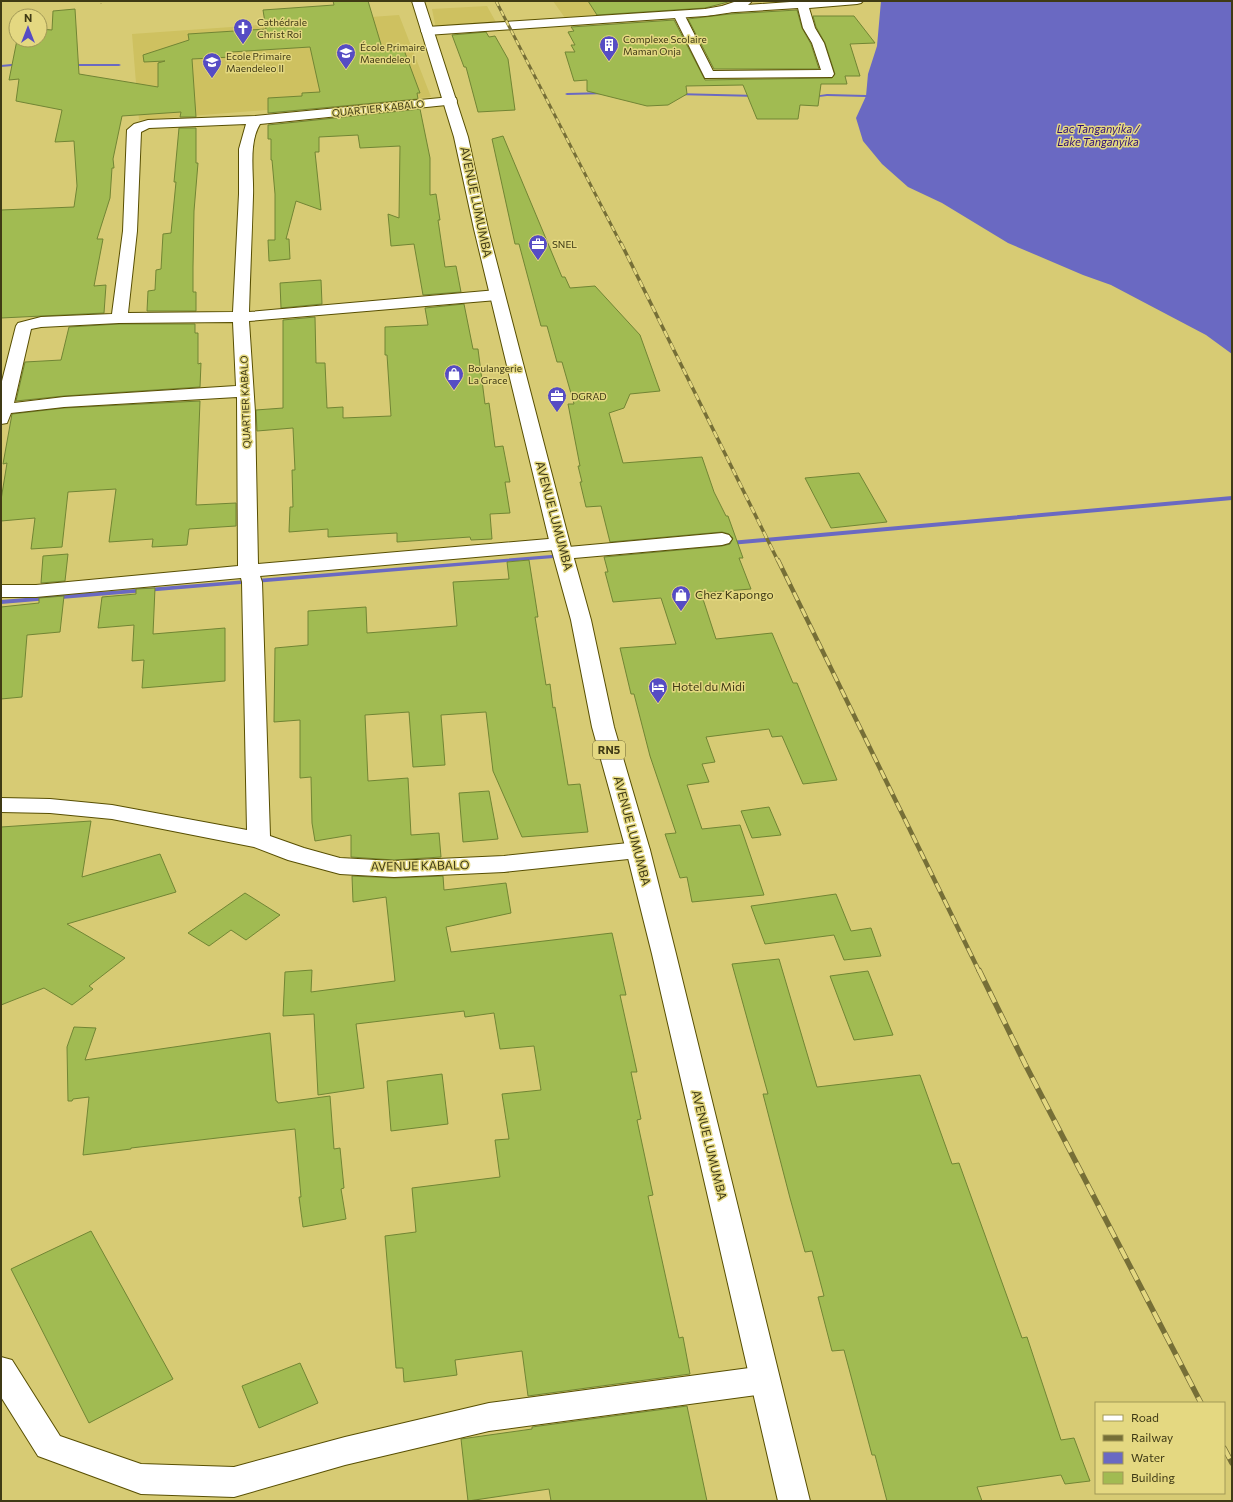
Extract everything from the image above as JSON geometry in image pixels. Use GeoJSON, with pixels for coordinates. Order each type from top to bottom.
{"type":"FeatureCollection","features":[{"type":"Feature","properties":{"kind":"main road","name":"AVENUE LUMUMBA"},"geometry":{"type":"LineString","coordinates":[[418,1],[451,101],[461,137],[497,295],[561,548],[581,620],[603,726],[638,850],[664,954],[764,1380],[794,1501]]}},
{"type":"Feature","properties":{"kind":"main road"},"geometry":{"type":"LineString","coordinates":[[719,10],[739,6],[746,1]]}},
{"type":"Feature","properties":{"kind":"main road"},"geometry":{"type":"LineString","coordinates":[[428,31],[719,10],[803,6],[857,1]]}},
{"type":"Feature","properties":{"kind":"main road"},"geometry":{"type":"LineString","coordinates":[[679,14],[709,75],[828,74],[822,54],[810,28],[803,6]]}},
{"type":"Feature","properties":{"kind":"main road","name":"QUARTIER KABALO"},"geometry":{"type":"LineString","coordinates":[[248,571],[245,391],[241,317],[246,194],[246,149],[251,127],[255,120],[451,101]]}},
{"type":"Feature","properties":{"kind":"main road"},"geometry":{"type":"LineString","coordinates":[[119,318],[130,231],[134,130],[138,126],[148,124],[255,120]]}},
{"type":"Feature","properties":{"kind":"main road"},"geometry":{"type":"LineString","coordinates":[[245,391],[64,402],[2,414],[24,326],[41,322],[119,318],[241,317],[497,295]]}},
{"type":"Feature","properties":{"kind":"main road"},"geometry":{"type":"LineString","coordinates":[[1,591],[36,591],[248,571],[561,548],[722,539]]}},
{"type":"Feature","properties":{"kind":"main road"},"geometry":{"type":"LineString","coordinates":[[248,571],[252,582],[259,840]]}},
{"type":"Feature","properties":{"kind":"main road","name":"AVENUE KABALO"},"geometry":{"type":"LineString","coordinates":[[1,805],[50,806],[112,812],[259,840],[296,854],[340,866],[394,869],[504,864],[638,850]]}},
{"type":"Feature","properties":{"kind":"main road"},"geometry":{"type":"LineString","coordinates":[[1,1370],[49,1446],[141,1479],[234,1482],[345,1451],[489,1417],[764,1380]]}},
{"type":"Feature","properties":{"kind":"path"},"geometry":{"type":"LineString","coordinates":[[100,1],[101,5]]}},
{"type":"Feature","properties":{"kind":"shaded area"},"geometry":{"type":"Polygon","coordinates":[[[553,1],[724,1],[721,5],[565,18],[553,1]]]}},
{"type":"Feature","properties":{"kind":"shaded area"},"geometry":{"type":"Polygon","coordinates":[[[487,6],[497,24],[436,29],[432,9],[487,6]]]}},
{"type":"Feature","properties":{"kind":"shaded area"},"geometry":{"type":"Polygon","coordinates":[[[399,15],[431,97],[139,120],[132,34],[399,15]]]}},
{"type":"Feature","properties":{"kind":"water","name":"Lac Tanganyika / Lake Tanganyika"},"geometry":{"type":"Polygon","coordinates":[[[881,1],[1232,1],[1232,354],[1206,335],[1111,285],[1083,275],[1008,243],[942,203],[908,187],[882,164],[863,141],[856,118],[866,96],[868,74],[877,46],[881,1]]]}},
{"type":"Feature","properties":{"kind":"building"},"geometry":{"type":"Polygon","coordinates":[[[333,1],[368,1],[383,51],[404,50],[420,93],[417,93],[418,99],[268,113],[268,98],[302,96],[302,93],[320,92],[310,47],[231,52],[232,57],[192,59],[196,117],[180,117],[181,112],[122,116],[113,159],[114,168],[112,168],[110,198],[97,239],[103,239],[94,286],[106,285],[104,313],[1,318],[1,210],[74,207],[77,186],[74,141],[55,142],[62,110],[16,101],[19,79],[9,80],[15,48],[48,48],[48,30],[52,30],[53,11],[75,9],[79,74],[158,87],[158,63],[165,61],[144,62],[143,55],[189,40],[188,34],[266,29],[263,10],[334,5],[333,1]]]}},
{"type":"Feature","properties":{"kind":"building"},"geometry":{"type":"Polygon","coordinates":[[[588,1],[732,1],[705,8],[597,15],[588,1]]]}},
{"type":"Feature","properties":{"kind":"building"},"geometry":{"type":"Polygon","coordinates":[[[797,10],[802,28],[811,44],[819,69],[714,69],[688,19],[730,14],[797,10]]]}},
{"type":"Feature","properties":{"kind":"building"},"geometry":{"type":"Polygon","coordinates":[[[813,16],[854,16],[875,43],[850,44],[860,76],[845,76],[847,84],[821,84],[818,106],[800,105],[798,119],[757,119],[743,85],[686,86],[687,94],[668,105],[647,106],[587,91],[587,80],[574,81],[565,52],[575,52],[571,45],[575,45],[568,32],[574,31],[571,27],[674,20],[705,80],[832,78],[835,74],[825,43],[816,27],[813,16]]]}},
{"type":"Feature","properties":{"kind":"building"},"geometry":{"type":"Polygon","coordinates":[[[486,32],[489,37],[495,36],[508,59],[515,110],[478,112],[466,67],[464,67],[452,35],[486,32]]]}},
{"type":"Feature","properties":{"kind":"building"},"geometry":{"type":"Polygon","coordinates":[[[420,109],[430,158],[430,195],[436,194],[445,267],[456,266],[461,292],[423,295],[414,244],[391,246],[388,214],[399,218],[400,146],[360,148],[358,135],[319,137],[319,152],[315,152],[321,210],[296,201],[286,239],[289,239],[290,259],[269,261],[268,240],[275,240],[275,194],[271,160],[271,139],[268,139],[268,125],[420,109]]]}},
{"type":"Feature","properties":{"kind":"building"},"geometry":{"type":"Polygon","coordinates":[[[179,128],[196,128],[196,163],[198,163],[194,211],[193,292],[196,292],[196,311],[147,311],[148,291],[155,290],[156,270],[161,269],[163,234],[171,233],[179,128]]]}},
{"type":"Feature","properties":{"kind":"building"},"geometry":{"type":"Polygon","coordinates":[[[503,136],[562,277],[565,277],[570,288],[595,286],[640,335],[660,391],[630,394],[624,408],[609,413],[623,463],[702,457],[714,492],[726,516],[728,516],[743,558],[739,558],[751,589],[701,593],[716,639],[772,633],[793,683],[797,683],[837,780],[803,784],[782,736],[772,737],[769,729],[706,737],[715,762],[702,764],[709,782],[687,785],[702,829],[740,825],[764,895],[692,902],[687,877],[680,878],[665,834],[676,833],[650,756],[634,694],[631,694],[620,648],[676,644],[661,598],[613,602],[605,572],[608,572],[604,557],[722,546],[730,544],[733,538],[729,534],[722,532],[610,542],[601,506],[586,507],[580,482],[582,482],[578,466],[580,466],[568,404],[574,404],[562,362],[557,362],[547,326],[541,326],[519,244],[515,244],[492,139],[503,136]]]}},
{"type":"Feature","properties":{"kind":"building"},"geometry":{"type":"Polygon","coordinates":[[[321,280],[322,304],[281,308],[280,283],[321,280]]]}},
{"type":"Feature","properties":{"kind":"building"},"geometry":{"type":"Polygon","coordinates":[[[464,304],[473,349],[478,349],[485,404],[489,403],[495,447],[503,446],[510,482],[505,482],[510,513],[490,514],[492,539],[471,540],[470,537],[397,542],[397,533],[328,537],[328,529],[289,532],[290,507],[293,507],[292,470],[295,470],[293,428],[257,431],[256,410],[283,408],[283,320],[315,317],[316,363],[325,363],[327,408],[343,407],[343,418],[391,416],[387,355],[385,355],[385,327],[428,325],[425,308],[464,304]]]}},
{"type":"Feature","properties":{"kind":"building"},"geometry":{"type":"Polygon","coordinates":[[[119,324],[195,324],[195,333],[198,333],[198,364],[201,363],[200,387],[64,396],[16,401],[25,362],[61,360],[69,327],[119,324]]]}},
{"type":"Feature","properties":{"kind":"building"},"geometry":{"type":"Polygon","coordinates":[[[200,401],[196,505],[236,503],[236,526],[189,529],[187,545],[152,547],[153,539],[109,542],[116,489],[68,492],[62,547],[31,549],[35,518],[1,521],[1,500],[7,463],[3,464],[12,414],[64,408],[200,401]]]}},
{"type":"Feature","properties":{"kind":"building"},"geometry":{"type":"Polygon","coordinates":[[[859,473],[887,522],[831,528],[805,478],[859,473]]]}},
{"type":"Feature","properties":{"kind":"building"},"geometry":{"type":"Polygon","coordinates":[[[68,554],[65,581],[41,583],[43,556],[68,554]]]}},
{"type":"Feature","properties":{"kind":"building"},"geometry":{"type":"Polygon","coordinates":[[[529,560],[538,617],[535,617],[546,685],[550,684],[553,708],[555,707],[568,785],[580,784],[588,832],[522,837],[493,771],[486,712],[441,715],[445,765],[413,767],[409,712],[365,715],[368,781],[408,778],[411,835],[439,833],[441,857],[394,860],[351,857],[351,835],[315,841],[312,823],[311,777],[300,778],[300,720],[274,722],[275,648],[308,645],[308,611],[366,607],[367,633],[457,626],[453,582],[509,579],[507,562],[529,560]]]}},
{"type":"Feature","properties":{"kind":"building"},"geometry":{"type":"Polygon","coordinates":[[[155,588],[153,634],[225,628],[225,681],[142,688],[144,660],[132,661],[134,625],[98,628],[102,597],[136,594],[136,589],[155,588]]]}},
{"type":"Feature","properties":{"kind":"building"},"geometry":{"type":"Polygon","coordinates":[[[64,596],[60,632],[27,635],[22,697],[1,699],[1,607],[39,603],[39,598],[64,596]]]}},
{"type":"Feature","properties":{"kind":"building"},"geometry":{"type":"Polygon","coordinates":[[[489,791],[498,839],[463,842],[459,793],[489,791]]]}},
{"type":"Feature","properties":{"kind":"building"},"geometry":{"type":"Polygon","coordinates":[[[769,807],[781,835],[752,838],[741,811],[769,807]]]}},
{"type":"Feature","properties":{"kind":"building"},"geometry":{"type":"Polygon","coordinates":[[[91,821],[82,877],[160,854],[176,892],[67,924],[125,958],[89,986],[93,989],[72,1005],[44,988],[1,1005],[1,827],[91,821]]]}},
{"type":"Feature","properties":{"kind":"building"},"geometry":{"type":"Polygon","coordinates":[[[352,876],[394,878],[443,876],[444,890],[506,883],[511,913],[446,927],[451,952],[612,933],[626,995],[620,995],[637,1072],[631,1072],[641,1119],[637,1120],[653,1195],[648,1196],[679,1338],[683,1337],[690,1374],[528,1396],[522,1351],[455,1360],[457,1375],[404,1382],[403,1368],[396,1368],[385,1236],[416,1232],[412,1188],[500,1177],[495,1140],[509,1139],[502,1094],[541,1090],[534,1046],[500,1049],[494,1013],[465,1017],[464,1011],[356,1024],[364,1088],[318,1095],[314,1014],[283,1016],[285,972],[312,970],[311,992],[395,981],[386,897],[353,902],[352,876]]]}},
{"type":"Feature","properties":{"kind":"building"},"geometry":{"type":"Polygon","coordinates":[[[245,893],[280,915],[246,940],[231,930],[209,946],[188,933],[245,893]]]}},
{"type":"Feature","properties":{"kind":"building"},"geometry":{"type":"Polygon","coordinates":[[[836,894],[851,931],[871,928],[881,956],[844,960],[834,935],[765,944],[751,906],[836,894]]]}},
{"type":"Feature","properties":{"kind":"building"},"geometry":{"type":"Polygon","coordinates":[[[779,959],[817,1087],[920,1075],[952,1164],[959,1163],[1022,1338],[1027,1337],[1061,1440],[1074,1438],[1090,1481],[1065,1484],[1061,1475],[977,1487],[982,1501],[887,1501],[875,1455],[872,1455],[844,1350],[832,1351],[818,1297],[824,1296],[812,1251],[805,1252],[790,1198],[763,1094],[768,1094],[732,964],[779,959]]]}},
{"type":"Feature","properties":{"kind":"building"},"geometry":{"type":"Polygon","coordinates":[[[868,971],[893,1035],[854,1040],[830,976],[868,971]]]}},
{"type":"Feature","properties":{"kind":"building"},"geometry":{"type":"Polygon","coordinates":[[[74,1027],[96,1028],[85,1060],[270,1033],[276,1101],[278,1103],[330,1096],[334,1149],[340,1148],[344,1188],[341,1189],[346,1219],[303,1227],[299,1197],[301,1197],[295,1129],[83,1155],[89,1097],[68,1101],[67,1047],[74,1027]]]}},
{"type":"Feature","properties":{"kind":"building"},"geometry":{"type":"Polygon","coordinates":[[[442,1074],[448,1124],[391,1131],[387,1081],[442,1074]]]}},
{"type":"Feature","properties":{"kind":"building"},"geometry":{"type":"Polygon","coordinates":[[[91,1231],[173,1379],[89,1423],[11,1269],[91,1231]]]}},
{"type":"Feature","properties":{"kind":"building"},"geometry":{"type":"Polygon","coordinates":[[[300,1363],[318,1403],[259,1428],[242,1386],[300,1363]]]}},
{"type":"Feature","properties":{"kind":"building"},"geometry":{"type":"Polygon","coordinates":[[[687,1406],[707,1501],[551,1501],[549,1489],[468,1501],[461,1439],[532,1429],[532,1427],[687,1406]]]}},
{"type":"Feature","properties":{"kind":"waterway"},"geometry":{"type":"LineString","coordinates":[[1,66],[22,64]]}},
{"type":"Feature","properties":{"kind":"waterway"},"geometry":{"type":"LineString","coordinates":[[68,65],[119,65]]}},
{"type":"Feature","properties":{"kind":"waterway"},"geometry":{"type":"LineString","coordinates":[[567,94],[606,93]]}},
{"type":"Feature","properties":{"kind":"waterway"},"geometry":{"type":"LineString","coordinates":[[676,94],[758,96]]}},
{"type":"Feature","properties":{"kind":"waterway"},"geometry":{"type":"LineString","coordinates":[[810,97],[827,95],[866,96]]}},
{"type":"Feature","properties":{"kind":"waterway"},"geometry":{"type":"LineString","coordinates":[[719,544],[1232,498]]}},
{"type":"Feature","properties":{"kind":"waterway"},"geometry":{"type":"LineString","coordinates":[[1,602],[564,556]]}},
{"type":"Feature","properties":{"kind":"railway"},"geometry":{"type":"LineString","coordinates":[[496,1],[621,244]]}},
{"type":"Feature","properties":{"kind":"railway"},"geometry":{"type":"LineString","coordinates":[[621,243],[778,561]]}},
{"type":"Feature","properties":{"kind":"railway"},"geometry":{"type":"LineString","coordinates":[[778,560],[979,971]]}},
{"type":"Feature","properties":{"kind":"railway"},"geometry":{"type":"LineString","coordinates":[[979,970],[1025,1064],[1200,1402]]}},
{"type":"Feature","properties":{"kind":"railway"},"geometry":{"type":"LineString","coordinates":[[1225,1450],[1232,1463]]}},
{"type":"Feature","properties":{"kind":"place","name":"Cathédrale Christ Roi"},"geometry":{"type":"Point","coordinates":[243,45]}},
{"type":"Feature","properties":{"kind":"place","name":"Complexe Scolaire Maman Onja"},"geometry":{"type":"Point","coordinates":[609,62]}},
{"type":"Feature","properties":{"kind":"place","name":"École Primaire Maendeleo I"},"geometry":{"type":"Point","coordinates":[346,70]}},
{"type":"Feature","properties":{"kind":"place","name":"Ecole Primaire Maendeleo II"},"geometry":{"type":"Point","coordinates":[212,79]}},
{"type":"Feature","properties":{"kind":"place","name":"SNEL"},"geometry":{"type":"Point","coordinates":[538,261]}},
{"type":"Feature","properties":{"kind":"place","name":"Boulangerie La Grace"},"geometry":{"type":"Point","coordinates":[454,391]}},
{"type":"Feature","properties":{"kind":"place","name":"DGRAD"},"geometry":{"type":"Point","coordinates":[557,413]}},
{"type":"Feature","properties":{"kind":"place","name":"Chez Kapongo"},"geometry":{"type":"Point","coordinates":[681,612]}},
{"type":"Feature","properties":{"kind":"place","name":"Hotel du Midi"},"geometry":{"type":"Point","coordinates":[658,704]}}]}
